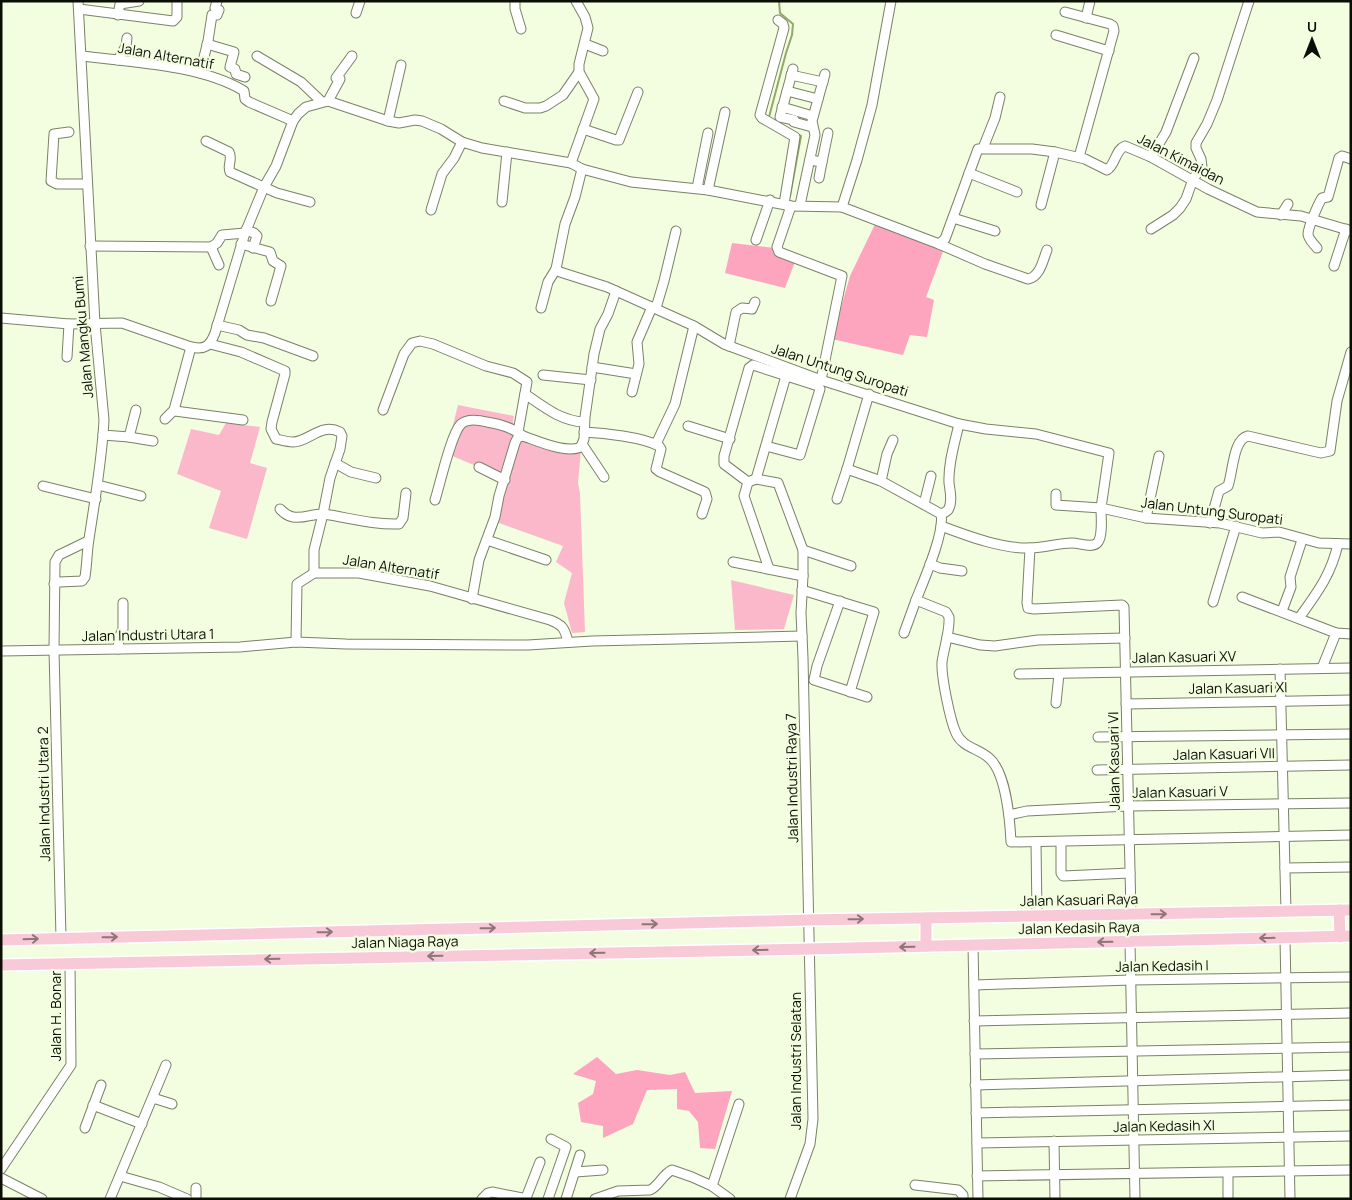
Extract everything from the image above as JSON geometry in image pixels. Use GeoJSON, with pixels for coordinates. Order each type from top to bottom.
{"type":"FeatureCollection","features":[{"type":"Feature","properties":{"kind":"main road","name":"Jalan Kasuari Raya"},"geometry":{"type":"LineString","coordinates":[[808,920],[1345,910]]}},
{"type":"Feature","properties":{"kind":"main road"},"geometry":{"type":"LineString","coordinates":[[1345,910],[1345,936]]}},
{"type":"Feature","properties":{"kind":"main road"},"geometry":{"type":"LineString","coordinates":[[926,918],[926,946]]}},
{"type":"Feature","properties":{"kind":"main road","name":"Jalan Niaga Raya"},"geometry":{"type":"LineString","coordinates":[[1,940],[808,920]]}},
{"type":"Feature","properties":{"kind":"main road","name":"Jalan Kedasih Raya"},"geometry":{"type":"LineString","coordinates":[[809,949],[1345,936]]}},
{"type":"Feature","properties":{"kind":"main road","name":"Jalan Niaga Raya"},"geometry":{"type":"LineString","coordinates":[[1,964],[809,949]]}},
{"type":"Feature","properties":{"kind":"street"},"geometry":{"type":"LineString","coordinates":[[118,15],[120,4],[139,1]]}},
{"type":"Feature","properties":{"kind":"street"},"geometry":{"type":"LineString","coordinates":[[78,5],[118,15],[173,21],[177,18],[177,1]]}},
{"type":"Feature","properties":{"kind":"street"},"geometry":{"type":"LineString","coordinates":[[200,73],[212,15],[218,15],[219,10],[215,8],[218,1]]}},
{"type":"Feature","properties":{"kind":"street"},"geometry":{"type":"LineString","coordinates":[[356,13],[360,1]]}},
{"type":"Feature","properties":{"kind":"street"},"geometry":{"type":"LineString","coordinates":[[515,1],[515,9],[521,29]]}},
{"type":"Feature","properties":{"kind":"street"},"geometry":{"type":"LineString","coordinates":[[571,163],[594,99],[579,72],[587,25],[585,17],[576,1]]}},
{"type":"Feature","properties":{"kind":"street"},"geometry":{"type":"LineString","coordinates":[[842,207],[872,105],[891,1]]}},
{"type":"Feature","properties":{"kind":"street"},"geometry":{"type":"LineString","coordinates":[[1086,18],[1090,1]]}},
{"type":"Feature","properties":{"kind":"street"},"geometry":{"type":"LineString","coordinates":[[1151,229],[1173,216],[1180,208],[1186,199],[1193,179],[1202,167],[1203,163],[1196,148],[1196,143],[1207,124],[1217,100],[1249,1]]}},
{"type":"Feature","properties":{"kind":"street","name":"Jalan Mangku Bumi"},"geometry":{"type":"LineString","coordinates":[[54,584],[82,581],[86,570],[88,541],[98,485],[104,420],[94,324],[78,5]]}},
{"type":"Feature","properties":{"kind":"street"},"geometry":{"type":"LineString","coordinates":[[1064,12],[1113,26],[1114,31],[1079,157]]}},
{"type":"Feature","properties":{"kind":"street"},"geometry":{"type":"LineString","coordinates":[[778,20],[783,24],[784,28],[760,115],[795,137],[787,205],[777,247],[778,252],[842,276],[821,380]]}},
{"type":"Feature","properties":{"kind":"street"},"geometry":{"type":"LineString","coordinates":[[1056,35],[1109,51]]}},
{"type":"Feature","properties":{"kind":"street"},"geometry":{"type":"LineString","coordinates":[[118,60],[126,46],[127,38]]}},
{"type":"Feature","properties":{"kind":"street"},"geometry":{"type":"LineString","coordinates":[[207,44],[234,52],[230,67],[235,69],[236,74],[245,78]]}},
{"type":"Feature","properties":{"kind":"street"},"geometry":{"type":"LineString","coordinates":[[585,44],[603,50]]}},
{"type":"Feature","properties":{"kind":"street","name":"Jalan Alternatif"},"geometry":{"type":"LineString","coordinates":[[82,56],[200,73],[232,84],[244,91],[245,99],[249,102],[293,121]]}},
{"type":"Feature","properties":{"kind":"street"},"geometry":{"type":"LineString","coordinates":[[257,56],[301,82],[325,102],[399,124],[415,120],[422,121],[441,129],[462,142],[571,163],[582,170],[631,182],[697,188],[770,200],[787,205],[842,207],[1028,279],[1033,278],[1038,273],[1047,250]]}},
{"type":"Feature","properties":{"kind":"street"},"geometry":{"type":"LineString","coordinates":[[1,318],[68,324],[125,324],[191,347],[202,349],[210,344],[245,231],[264,187],[276,166],[293,121],[302,110],[325,102],[340,79],[336,78],[352,56]]}},
{"type":"Feature","properties":{"kind":"street"},"geometry":{"type":"LineString","coordinates":[[1151,157],[1166,132],[1194,58]]}},
{"type":"Feature","properties":{"kind":"street"},"geometry":{"type":"LineString","coordinates":[[388,121],[401,66]]}},
{"type":"Feature","properties":{"kind":"street"},"geometry":{"type":"LineString","coordinates":[[504,101],[525,108],[546,106],[564,94],[579,72]]}},
{"type":"Feature","properties":{"kind":"street"},"geometry":{"type":"LineString","coordinates":[[780,116],[792,72],[824,78],[814,116],[812,127],[815,135],[800,205]]}},
{"type":"Feature","properties":{"kind":"street"},"geometry":{"type":"LineString","coordinates":[[787,91],[818,99]]}},
{"type":"Feature","properties":{"kind":"street"},"geometry":{"type":"LineString","coordinates":[[583,129],[619,140],[638,92]]}},
{"type":"Feature","properties":{"kind":"street"},"geometry":{"type":"LineString","coordinates":[[939,244],[944,241],[954,218],[977,150],[983,148],[995,118],[1000,96]]}},
{"type":"Feature","properties":{"kind":"street"},"geometry":{"type":"LineString","coordinates":[[708,190],[725,112]]}},
{"type":"Feature","properties":{"kind":"street"},"geometry":{"type":"LineString","coordinates":[[780,116],[814,116]]}},
{"type":"Feature","properties":{"kind":"street"},"geometry":{"type":"LineString","coordinates":[[780,116],[812,127]]}},
{"type":"Feature","properties":{"kind":"street"},"geometry":{"type":"LineString","coordinates":[[69,132],[54,134],[51,181],[57,184],[87,184]]}},
{"type":"Feature","properties":{"kind":"street"},"geometry":{"type":"LineString","coordinates":[[697,188],[708,133]]}},
{"type":"Feature","properties":{"kind":"street"},"geometry":{"type":"LineString","coordinates":[[819,178],[828,133]]}},
{"type":"Feature","properties":{"kind":"street"},"geometry":{"type":"LineString","coordinates":[[206,141],[229,152],[231,159],[230,172],[277,193],[310,202]]}},
{"type":"Feature","properties":{"kind":"street"},"geometry":{"type":"LineString","coordinates":[[431,210],[442,174],[454,158],[462,142]]}},
{"type":"Feature","properties":{"kind":"street","name":"Jalan Kimaidan"},"geometry":{"type":"LineString","coordinates":[[983,148],[1032,149],[1055,152],[1079,157],[1107,170],[1112,165],[1120,148],[1125,146],[1151,157],[1208,189],[1257,212],[1301,216],[1348,230]]}},
{"type":"Feature","properties":{"kind":"street"},"geometry":{"type":"LineString","coordinates":[[502,202],[507,152]]}},
{"type":"Feature","properties":{"kind":"street"},"geometry":{"type":"LineString","coordinates":[[1041,205],[1055,152]]}},
{"type":"Feature","properties":{"kind":"street"},"geometry":{"type":"LineString","coordinates":[[1317,248],[1308,236],[1313,220],[1322,198],[1328,197],[1339,158],[1342,156],[1351,159]]}},
{"type":"Feature","properties":{"kind":"street"},"geometry":{"type":"LineString","coordinates":[[810,160],[822,162]]}},
{"type":"Feature","properties":{"kind":"street"},"geometry":{"type":"LineString","coordinates":[[541,308],[548,282],[556,269],[565,224],[582,170]]}},
{"type":"Feature","properties":{"kind":"street"},"geometry":{"type":"LineString","coordinates":[[969,173],[1017,192]]}},
{"type":"Feature","properties":{"kind":"street"},"geometry":{"type":"LineString","coordinates":[[756,240],[770,200]]}},
{"type":"Feature","properties":{"kind":"street"},"geometry":{"type":"LineString","coordinates":[[1281,215],[1288,204]]}},
{"type":"Feature","properties":{"kind":"street"},"geometry":{"type":"LineString","coordinates":[[954,218],[995,231]]}},
{"type":"Feature","properties":{"kind":"street"},"geometry":{"type":"LineString","coordinates":[[1334,266],[1348,230]]}},
{"type":"Feature","properties":{"kind":"street"},"geometry":{"type":"LineString","coordinates":[[90,246],[210,247],[217,243],[222,235],[245,231],[254,233],[257,236],[253,248]]}},
{"type":"Feature","properties":{"kind":"street"},"geometry":{"type":"LineString","coordinates":[[632,392],[639,358],[637,342],[654,308],[664,281],[676,231]]}},
{"type":"Feature","properties":{"kind":"street"},"geometry":{"type":"LineString","coordinates":[[241,244],[270,252],[273,261],[281,266],[271,301]]}},
{"type":"Feature","properties":{"kind":"street"},"geometry":{"type":"LineString","coordinates":[[210,247],[219,265]]}},
{"type":"Feature","properties":{"kind":"street","name":"Jalan Untung Suropati"},"geometry":{"type":"LineString","coordinates":[[556,269],[569,276],[616,291],[694,326],[729,346],[821,380],[959,424],[1036,434],[1109,453],[1101,508],[1146,518],[1236,526],[1262,533],[1279,532],[1302,540],[1319,543],[1351,544]]}},
{"type":"Feature","properties":{"kind":"street"},"geometry":{"type":"LineString","coordinates":[[435,500],[454,435],[462,424],[472,420],[497,424],[560,448],[571,450],[579,448],[582,444],[592,367],[600,329],[608,314],[616,291]]}},
{"type":"Feature","properties":{"kind":"street"},"geometry":{"type":"LineString","coordinates":[[729,346],[736,312],[742,308],[752,309],[755,302]]}},
{"type":"Feature","properties":{"kind":"street"},"geometry":{"type":"LineString","coordinates":[[67,357],[68,324]]}},
{"type":"Feature","properties":{"kind":"street"},"geometry":{"type":"LineString","coordinates":[[217,325],[239,330],[247,335],[264,338],[313,356]]}},
{"type":"Feature","properties":{"kind":"street"},"geometry":{"type":"LineString","coordinates":[[656,444],[674,404],[694,326]]}},
{"type":"Feature","properties":{"kind":"street"},"geometry":{"type":"LineString","coordinates":[[383,410],[404,354],[409,345],[416,341],[433,344],[486,366],[519,376],[527,382],[521,434],[517,439],[487,540],[479,560],[472,599]]}},
{"type":"Feature","properties":{"kind":"street"},"geometry":{"type":"LineString","coordinates":[[210,344],[241,352],[285,371],[272,422],[273,435],[276,438],[295,442],[328,429],[336,430],[342,436],[314,550],[314,573],[296,586],[296,642],[528,645],[568,642],[802,636]]}},
{"type":"Feature","properties":{"kind":"street"},"geometry":{"type":"LineString","coordinates":[[165,419],[174,410],[191,347]]}},
{"type":"Feature","properties":{"kind":"street"},"geometry":{"type":"LineString","coordinates":[[1210,523],[1216,499],[1221,489],[1228,486],[1238,443],[1244,437],[1321,453],[1330,451],[1337,401],[1351,352]]}},
{"type":"Feature","properties":{"kind":"street"},"geometry":{"type":"LineString","coordinates":[[766,446],[800,455],[820,390],[818,386],[754,365],[750,366],[724,456],[724,464],[752,480],[773,481],[778,484],[803,550],[850,566]]}},
{"type":"Feature","properties":{"kind":"street"},"geometry":{"type":"LineString","coordinates":[[592,367],[636,374]]}},
{"type":"Feature","properties":{"kind":"street"},"geometry":{"type":"LineString","coordinates":[[543,375],[590,380]]}},
{"type":"Feature","properties":{"kind":"street"},"geometry":{"type":"LineString","coordinates":[[769,569],[744,496],[766,446],[786,376]]}},
{"type":"Feature","properties":{"kind":"street"},"geometry":{"type":"LineString","coordinates":[[525,394],[558,416],[574,422],[584,422]]}},
{"type":"Feature","properties":{"kind":"street"},"geometry":{"type":"LineString","coordinates":[[837,499],[869,394]]}},
{"type":"Feature","properties":{"kind":"street"},"geometry":{"type":"LineString","coordinates":[[129,436],[136,410]]}},
{"type":"Feature","properties":{"kind":"street"},"geometry":{"type":"LineString","coordinates":[[174,410],[243,420]]}},
{"type":"Feature","properties":{"kind":"street"},"geometry":{"type":"LineString","coordinates":[[941,514],[948,510],[951,498],[952,491],[949,485],[950,469],[959,424]]}},
{"type":"Feature","properties":{"kind":"street"},"geometry":{"type":"LineString","coordinates":[[688,426],[730,439]]}},
{"type":"Feature","properties":{"kind":"street"},"geometry":{"type":"LineString","coordinates":[[584,432],[614,435],[656,444],[661,449],[656,463],[658,471],[706,493],[707,499],[702,514]]}},
{"type":"Feature","properties":{"kind":"street"},"geometry":{"type":"LineString","coordinates":[[103,435],[129,436],[153,441]]}},
{"type":"Feature","properties":{"kind":"street"},"geometry":{"type":"LineString","coordinates":[[881,481],[887,454],[893,440]]}},
{"type":"Feature","properties":{"kind":"street"},"geometry":{"type":"LineString","coordinates":[[582,444],[604,477]]}},
{"type":"Feature","properties":{"kind":"street"},"geometry":{"type":"LineString","coordinates":[[1146,518],[1159,456]]}},
{"type":"Feature","properties":{"kind":"street"},"geometry":{"type":"LineString","coordinates":[[334,463],[352,472],[376,478]]}},
{"type":"Feature","properties":{"kind":"street"},"geometry":{"type":"LineString","coordinates":[[479,468],[505,480]]}},
{"type":"Feature","properties":{"kind":"street"},"geometry":{"type":"LineString","coordinates":[[847,469],[881,481],[941,514]]}},
{"type":"Feature","properties":{"kind":"street"},"geometry":{"type":"LineString","coordinates":[[924,504],[931,476]]}},
{"type":"Feature","properties":{"kind":"street"},"geometry":{"type":"LineString","coordinates":[[98,485],[141,496]]}},
{"type":"Feature","properties":{"kind":"street"},"geometry":{"type":"LineString","coordinates":[[43,486],[96,499]]}},
{"type":"Feature","properties":{"kind":"street"},"geometry":{"type":"LineString","coordinates":[[280,509],[286,515],[294,517],[323,514],[367,522],[399,524],[403,518],[406,493]]}},
{"type":"Feature","properties":{"kind":"street"},"geometry":{"type":"LineString","coordinates":[[941,526],[999,544],[1030,548],[1056,544],[1074,543],[1093,546],[1097,544],[1100,537],[1101,508],[1056,505],[1056,494]]}},
{"type":"Feature","properties":{"kind":"street"},"geometry":{"type":"LineString","coordinates":[[904,633],[930,564],[941,526],[941,514]]}},
{"type":"Feature","properties":{"kind":"street"},"geometry":{"type":"LineString","coordinates":[[1213,602],[1236,526]]}},
{"type":"Feature","properties":{"kind":"street"},"geometry":{"type":"LineString","coordinates":[[487,540],[546,560]]}},
{"type":"Feature","properties":{"kind":"street"},"geometry":{"type":"LineString","coordinates":[[1282,611],[1291,588],[1290,577],[1302,540]]}},
{"type":"Feature","properties":{"kind":"street"},"geometry":{"type":"LineString","coordinates":[[54,650],[54,584],[57,557],[88,541]]}},
{"type":"Feature","properties":{"kind":"street"},"geometry":{"type":"LineString","coordinates":[[1299,618],[1324,583],[1335,560],[1338,544]]}},
{"type":"Feature","properties":{"kind":"street","name":"Jalan Kasuari VI"},"geometry":{"type":"LineString","coordinates":[[1030,548],[1028,608],[1122,605],[1124,607],[1131,914]]}},
{"type":"Feature","properties":{"kind":"street","name":"Jalan Industri Raya 7"},"geometry":{"type":"LineString","coordinates":[[803,550],[801,614],[809,949]]}},
{"type":"Feature","properties":{"kind":"street"},"geometry":{"type":"LineString","coordinates":[[733,562],[803,576]]}},
{"type":"Feature","properties":{"kind":"street"},"geometry":{"type":"LineString","coordinates":[[930,564],[962,571]]}},
{"type":"Feature","properties":{"kind":"street","name":"Jalan Alternatif"},"geometry":{"type":"LineString","coordinates":[[314,573],[359,573],[423,585],[514,609],[558,623],[566,630],[568,642]]}},
{"type":"Feature","properties":{"kind":"street"},"geometry":{"type":"LineString","coordinates":[[802,590],[874,612],[850,692]]}},
{"type":"Feature","properties":{"kind":"street"},"geometry":{"type":"LineString","coordinates":[[1242,597],[1336,633],[1351,634]]}},
{"type":"Feature","properties":{"kind":"street"},"geometry":{"type":"LineString","coordinates":[[916,600],[948,614],[950,620],[943,651],[941,672],[954,728],[960,741],[987,756],[993,762],[1001,779],[1009,815],[1011,842],[1351,835]]}},
{"type":"Feature","properties":{"kind":"street"},"geometry":{"type":"LineString","coordinates":[[840,601],[817,666],[814,680],[867,697]]}},
{"type":"Feature","properties":{"kind":"street"},"geometry":{"type":"LineString","coordinates":[[118,649],[123,624],[123,603]]}},
{"type":"Feature","properties":{"kind":"street"},"geometry":{"type":"LineString","coordinates":[[1322,668],[1336,633]]}},
{"type":"Feature","properties":{"kind":"street"},"geometry":{"type":"LineString","coordinates":[[947,637],[980,645],[995,646],[1038,640],[1125,638]]}},
{"type":"Feature","properties":{"kind":"street","name":"Jalan Industri Utara 1"},"geometry":{"type":"LineString","coordinates":[[1,651],[240,647],[296,642]]}},
{"type":"Feature","properties":{"kind":"street","name":"Jalan Industri Utara 2"},"geometry":{"type":"LineString","coordinates":[[54,650],[61,938]]}},
{"type":"Feature","properties":{"kind":"street","name":"Jalan Kasuari XV"},"geometry":{"type":"LineString","coordinates":[[1018,674],[1351,668]]}},
{"type":"Feature","properties":{"kind":"street"},"geometry":{"type":"LineString","coordinates":[[1280,669],[1286,912]]}},
{"type":"Feature","properties":{"kind":"street"},"geometry":{"type":"LineString","coordinates":[[1056,703],[1059,674]]}},
{"type":"Feature","properties":{"kind":"street","name":"Jalan Kasuari XI"},"geometry":{"type":"LineString","coordinates":[[1126,704],[1351,700]]}},
{"type":"Feature","properties":{"kind":"street"},"geometry":{"type":"LineString","coordinates":[[1098,737],[1351,734]]}},
{"type":"Feature","properties":{"kind":"street","name":"Jalan Kasuari VII"},"geometry":{"type":"LineString","coordinates":[[1097,770],[1351,765]]}},
{"type":"Feature","properties":{"kind":"street","name":"Jalan Kasuari V"},"geometry":{"type":"LineString","coordinates":[[1009,815],[1027,811],[1128,806],[1351,804]]}},
{"type":"Feature","properties":{"kind":"street"},"geometry":{"type":"LineString","coordinates":[[1036,842],[1037,916]]}},
{"type":"Feature","properties":{"kind":"street"},"geometry":{"type":"LineString","coordinates":[[1060,842],[1062,876],[1130,873]]}},
{"type":"Feature","properties":{"kind":"street"},"geometry":{"type":"LineString","coordinates":[[1285,868],[1351,867]]}},
{"type":"Feature","properties":{"kind":"street"},"geometry":{"type":"LineString","coordinates":[[1285,938],[1290,1199]]}},
{"type":"Feature","properties":{"kind":"street"},"geometry":{"type":"LineString","coordinates":[[1130,942],[1135,1199]]}},
{"type":"Feature","properties":{"kind":"street"},"geometry":{"type":"LineString","coordinates":[[973,945],[978,1199]]}},
{"type":"Feature","properties":{"kind":"street","name":"Jalan Industri Selatan"},"geometry":{"type":"LineString","coordinates":[[790,1199],[810,1144],[813,1119],[809,949]]}},
{"type":"Feature","properties":{"kind":"street","name":"Jalan H. Bonar"},"geometry":{"type":"LineString","coordinates":[[1,1169],[71,1066],[70,963]]}},
{"type":"Feature","properties":{"kind":"street","name":"Jalan Kedasih I"},"geometry":{"type":"LineString","coordinates":[[974,985],[1131,980],[1351,977]]}},
{"type":"Feature","properties":{"kind":"street"},"geometry":{"type":"LineString","coordinates":[[974,1022],[1351,1013]]}},
{"type":"Feature","properties":{"kind":"street"},"geometry":{"type":"LineString","coordinates":[[975,1054],[1351,1046]]}},
{"type":"Feature","properties":{"kind":"street"},"geometry":{"type":"LineString","coordinates":[[110,1199],[166,1066]]}},
{"type":"Feature","properties":{"kind":"street"},"geometry":{"type":"LineString","coordinates":[[976,1085],[1351,1075]]}},
{"type":"Feature","properties":{"kind":"street"},"geometry":{"type":"LineString","coordinates":[[85,1128],[100,1085]]}},
{"type":"Feature","properties":{"kind":"street"},"geometry":{"type":"LineString","coordinates":[[153,1098],[172,1104]]}},
{"type":"Feature","properties":{"kind":"street"},"geometry":{"type":"LineString","coordinates":[[712,1186],[739,1104]]}},
{"type":"Feature","properties":{"kind":"street"},"geometry":{"type":"LineString","coordinates":[[94,1105],[142,1124]]}},
{"type":"Feature","properties":{"kind":"street"},"geometry":{"type":"LineString","coordinates":[[976,1114],[1351,1106]]}},
{"type":"Feature","properties":{"kind":"street","name":"Jalan Kedasih XI"},"geometry":{"type":"LineString","coordinates":[[977,1143],[1351,1136]]}},
{"type":"Feature","properties":{"kind":"street"},"geometry":{"type":"LineString","coordinates":[[548,1199],[566,1147],[551,1138]]}},
{"type":"Feature","properties":{"kind":"street"},"geometry":{"type":"LineString","coordinates":[[1054,1141],[1055,1199]]}},
{"type":"Feature","properties":{"kind":"street"},"geometry":{"type":"LineString","coordinates":[[566,1199],[580,1155]]}},
{"type":"Feature","properties":{"kind":"street"},"geometry":{"type":"LineString","coordinates":[[482,1199],[492,1192],[527,1199],[540,1162]]}},
{"type":"Feature","properties":{"kind":"street"},"geometry":{"type":"LineString","coordinates":[[575,1172],[603,1170]]}},
{"type":"Feature","properties":{"kind":"street"},"geometry":{"type":"LineString","coordinates":[[599,1198],[618,1191],[650,1190],[672,1170],[712,1186],[730,1199]]}},
{"type":"Feature","properties":{"kind":"street"},"geometry":{"type":"LineString","coordinates":[[977,1176],[1351,1170]]}},
{"type":"Feature","properties":{"kind":"street"},"geometry":{"type":"LineString","coordinates":[[1228,1172],[1228,1199]]}},
{"type":"Feature","properties":{"kind":"street"},"geometry":{"type":"LineString","coordinates":[[120,1176],[158,1187],[187,1199]]}},
{"type":"Feature","properties":{"kind":"street"},"geometry":{"type":"LineString","coordinates":[[1,1178],[42,1199]]}},
{"type":"Feature","properties":{"kind":"street"},"geometry":{"type":"LineString","coordinates":[[915,1184],[958,1190],[963,1195],[963,1199]]}},
{"type":"Feature","properties":{"kind":"street"},"geometry":{"type":"LineString","coordinates":[[196,1188],[196,1199]]}},
{"type":"Feature","properties":{"kind":"shaded area"},"geometry":{"type":"Polygon","coordinates":[[[878,218],[945,246],[926,297],[934,300],[927,337],[910,335],[903,355],[832,339],[850,276],[878,218]]]}},
{"type":"Feature","properties":{"kind":"shaded area"},"geometry":{"type":"Polygon","coordinates":[[[732,243],[775,248],[796,259],[785,288],[725,273],[732,243]]]}},
{"type":"Feature","properties":{"kind":"shaded area"},"geometry":{"type":"Polygon","coordinates":[[[458,405],[514,416],[511,434],[581,450],[578,483],[580,493],[585,632],[572,633],[564,603],[572,573],[556,562],[563,546],[499,523],[507,479],[450,455],[453,425],[458,405]]]}},
{"type":"Feature","properties":{"kind":"shaded area"},"geometry":{"type":"Polygon","coordinates":[[[226,423],[260,427],[250,463],[267,468],[247,539],[209,528],[221,491],[177,474],[191,429],[219,435],[226,423]]]}},
{"type":"Feature","properties":{"kind":"shaded area"},"geometry":{"type":"Polygon","coordinates":[[[731,580],[794,595],[784,629],[735,630],[731,580]]]}},
{"type":"Feature","properties":{"kind":"shaded area"},"geometry":{"type":"Polygon","coordinates":[[[597,1057],[616,1074],[637,1070],[670,1075],[685,1072],[695,1093],[732,1091],[715,1149],[700,1148],[698,1122],[689,1111],[677,1109],[677,1089],[647,1090],[633,1124],[603,1138],[603,1126],[581,1122],[578,1103],[593,1094],[596,1081],[573,1074],[597,1057]]]}},
{"type":"Feature","properties":{"kind":"waterway"},"geometry":{"type":"LineString","coordinates":[[769,117],[792,35],[793,24],[780,13],[779,1]]}},
{"type":"Feature","properties":{"kind":"waterway"},"geometry":{"type":"LineString","coordinates":[[790,196],[801,136],[797,134]]}}]}
